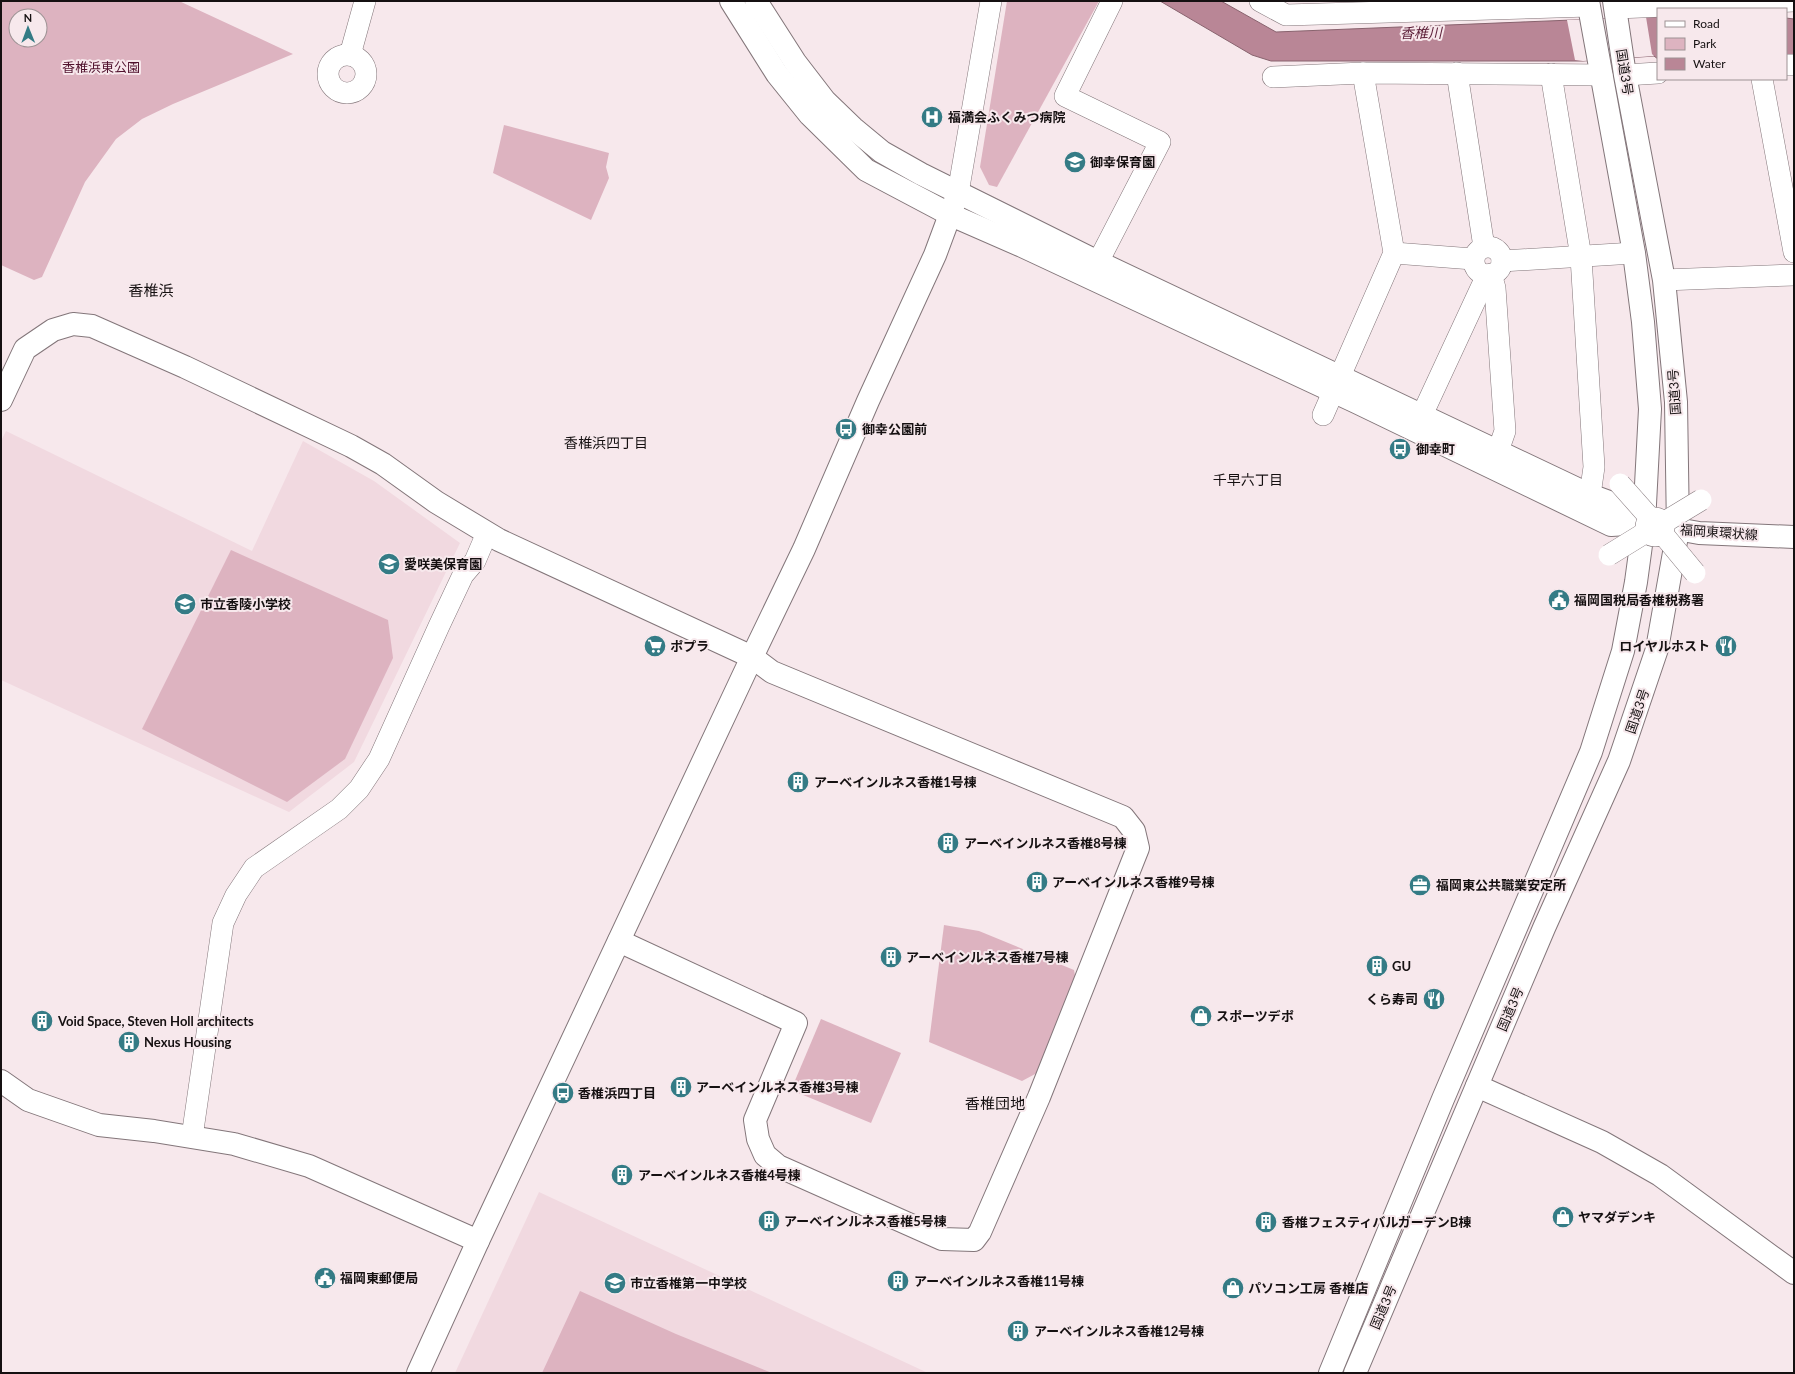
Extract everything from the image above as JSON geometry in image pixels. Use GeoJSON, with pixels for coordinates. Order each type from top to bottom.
{"type":"FeatureCollection","features":[{"type":"Feature","properties":{"kind":"main road"},"geometry":{"type":"LineString","coordinates":[[732,1],[777,74],[810,115],[866,170],[951,214],[1336,384],[1422,415],[1590,495],[1620,506],[1658,527]]}},
{"type":"Feature","properties":{"kind":"main road"},"geometry":{"type":"LineString","coordinates":[[756,1],[795,62],[826,101],[853,128],[882,152],[958,193],[1098,262],[1336,384]]}},
{"type":"Feature","properties":{"kind":"main road","name":"国道3号"},"geometry":{"type":"LineString","coordinates":[[1355,1373],[1544,928],[1619,761],[1657,649],[1658,527],[1643,322],[1634,253],[1588,4]]}},
{"type":"Feature","properties":{"kind":"main road","name":"国道3号"},"geometry":{"type":"LineString","coordinates":[[1330,1373],[1443,1099],[1591,752],[1623,651],[1636,582],[1658,527],[1676,402],[1664,280],[1625,75],[1615,5]]}},
{"type":"Feature","properties":{"kind":"main road"},"geometry":{"type":"LineString","coordinates":[[418,1373],[478,1241],[804,549],[951,214],[958,193]]}},
{"type":"Feature","properties":{"kind":"main road"},"geometry":{"type":"LineString","coordinates":[[1,400],[25,349],[53,330],[73,324],[92,326],[185,367],[351,446],[383,464],[436,502],[499,540],[752,657],[772,672],[1123,817],[1134,831],[1138,848],[1039,1097],[980,1232],[974,1240],[942,1239],[778,1166],[765,1155],[758,1139],[755,1120],[796,1023],[619,941]]}},
{"type":"Feature","properties":{"kind":"main road","name":"福岡東環状線"},"geometry":{"type":"LineString","coordinates":[[1336,384],[1611,525],[1658,527],[1720,535],[1794,537]]}},
{"type":"Feature","properties":{"kind":"main road"},"geometry":{"type":"LineString","coordinates":[[1,1081],[28,1100],[99,1125],[234,1144],[310,1166],[478,1241]]}},
{"type":"Feature","properties":{"kind":"main road"},"geometry":{"type":"LineString","coordinates":[[1477,1086],[1602,1142],[1660,1175],[1794,1273]]}},
{"type":"Feature","properties":{"kind":"street"},"geometry":{"type":"LineString","coordinates":[[350,55],[365,1]]}},
{"type":"Feature","properties":{"kind":"street"},"geometry":{"type":"LineString","coordinates":[[958,193],[991,1]]}},
{"type":"Feature","properties":{"kind":"street"},"geometry":{"type":"LineString","coordinates":[[1098,262],[1160,142],[1065,96],[1112,1]]}},
{"type":"Feature","properties":{"kind":"street"},"geometry":{"type":"LineString","coordinates":[[1260,1],[1286,15],[1337,7],[1588,4]]}},
{"type":"Feature","properties":{"kind":"street"},"geometry":{"type":"LineString","coordinates":[[1615,5],[1794,1]]}},
{"type":"Feature","properties":{"kind":"street"},"geometry":{"type":"LineString","coordinates":[[1625,75],[1657,72]]}},
{"type":"Feature","properties":{"kind":"street"},"geometry":{"type":"LineString","coordinates":[[1273,78],[1363,73],[1602,75]]}},
{"type":"Feature","properties":{"kind":"street"},"geometry":{"type":"LineString","coordinates":[[1323,415],[1394,253],[1363,73]]}},
{"type":"Feature","properties":{"kind":"street"},"geometry":{"type":"LineString","coordinates":[[1457,73],[1479,253],[1475,268],[1482,274],[1493,270],[1581,257],[1634,253]]}},
{"type":"Feature","properties":{"kind":"street"},"geometry":{"type":"LineString","coordinates":[[1551,74],[1581,257],[1594,467],[1590,495]]}},
{"type":"Feature","properties":{"kind":"street"},"geometry":{"type":"LineString","coordinates":[[1762,80],[1794,252]]}},
{"type":"Feature","properties":{"kind":"street"},"geometry":{"type":"LineString","coordinates":[[1394,253],[1479,253]]}},
{"type":"Feature","properties":{"kind":"street"},"geometry":{"type":"LineString","coordinates":[[1422,415],[1493,270]]}},
{"type":"Feature","properties":{"kind":"street"},"geometry":{"type":"LineString","coordinates":[[1493,270],[1505,431],[1498,451]]}},
{"type":"Feature","properties":{"kind":"street"},"geometry":{"type":"LineString","coordinates":[[1664,280],[1794,275]]}},
{"type":"Feature","properties":{"kind":"street"},"geometry":{"type":"LineString","coordinates":[[1620,484],[1658,527],[1695,573]]}},
{"type":"Feature","properties":{"kind":"street"},"geometry":{"type":"LineString","coordinates":[[1609,555],[1701,500]]}},
{"type":"Feature","properties":{"kind":"street"},"geometry":{"type":"LineString","coordinates":[[192,1137],[223,923],[236,895],[254,868],[339,809],[359,789],[379,759],[463,575],[475,561],[487,532]]}},
{"type":"Feature","properties":{"kind":"shaded area","name":"市立香陵小学校"},"geometry":{"type":"Polygon","coordinates":[[[6,431],[252,551],[303,441],[374,481],[460,543],[354,762],[289,812],[1,680],[1,441],[6,431]]]}},
{"type":"Feature","properties":{"kind":"shaded area","name":"市立香椎第一中学校"},"geometry":{"type":"Polygon","coordinates":[[[539,1192],[928,1373],[455,1373],[539,1192]]]}},
{"type":"Feature","properties":{"kind":"green space","name":"香椎浜東公園"},"geometry":{"type":"Polygon","coordinates":[[[1,1],[179,1],[293,54],[173,104],[142,119],[116,139],[85,182],[42,277],[34,280],[1,265],[1,1]]]}},
{"type":"Feature","properties":{"kind":"green space"},"geometry":{"type":"Polygon","coordinates":[[[1007,1],[1099,1],[997,187],[989,185],[980,167],[1007,1]]]}},
{"type":"Feature","properties":{"kind":"green space"},"geometry":{"type":"Polygon","coordinates":[[[504,125],[609,153],[606,167],[609,178],[591,220],[493,173],[504,125]]]}},
{"type":"Feature","properties":{"kind":"green space"},"geometry":{"type":"Polygon","coordinates":[[[231,550],[388,620],[393,658],[345,759],[287,802],[142,729],[231,550]]]}},
{"type":"Feature","properties":{"kind":"green space"},"geometry":{"type":"Polygon","coordinates":[[[944,925],[979,931],[1074,970],[1076,981],[1037,1073],[1022,1081],[929,1042],[944,925]]]}},
{"type":"Feature","properties":{"kind":"green space"},"geometry":{"type":"Polygon","coordinates":[[[821,1019],[901,1053],[871,1123],[791,1090],[821,1019]]]}},
{"type":"Feature","properties":{"kind":"green space"},"geometry":{"type":"Polygon","coordinates":[[[580,1291],[676,1334],[772,1373],[542,1373],[580,1291]]]}},
{"type":"Feature","properties":{"kind":"water","name":"香椎川"},"geometry":{"type":"Polygon","coordinates":[[[1160,1],[1221,1],[1276,32],[1646,17],[1657,15],[1657,58],[1654,56],[1583,61],[1271,61],[1252,55],[1160,1]]]}},
{"type":"Feature","properties":{"kind":"water"},"geometry":{"type":"Polygon","coordinates":[[[1787,18],[1794,19],[1794,55],[1787,56],[1787,18]]]}},
{"type":"Feature","properties":{"kind":"pier"},"geometry":{"type":"Polygon","coordinates":[[[1646,17],[1652,54],[1654,56],[1583,61],[1575,60],[1567,20],[1646,17]]]}},
{"type":"Feature","properties":{"kind":"place","name":"福満会ふくみつ病院"},"geometry":{"type":"Point","coordinates":[932,117]}},
{"type":"Feature","properties":{"kind":"place","name":"御幸保育園"},"geometry":{"type":"Point","coordinates":[1075,162]}},
{"type":"Feature","properties":{"kind":"place","name":"御幸公園前"},"geometry":{"type":"Point","coordinates":[846,429]}},
{"type":"Feature","properties":{"kind":"place","name":"御幸町"},"geometry":{"type":"Point","coordinates":[1400,449]}},
{"type":"Feature","properties":{"kind":"place","name":"愛咲美保育園"},"geometry":{"type":"Point","coordinates":[389,564]}},
{"type":"Feature","properties":{"kind":"place","name":"福岡国税局香椎税務署"},"geometry":{"type":"Point","coordinates":[1559,600]}},
{"type":"Feature","properties":{"kind":"place","name":"市立香陵小学校"},"geometry":{"type":"Point","coordinates":[185,604]}},
{"type":"Feature","properties":{"kind":"place","name":"ポプラ"},"geometry":{"type":"Point","coordinates":[655,646]}},
{"type":"Feature","properties":{"kind":"place","name":"ロイヤルホスト"},"geometry":{"type":"Point","coordinates":[1726,646]}},
{"type":"Feature","properties":{"kind":"place","name":"アーベインルネス香椎1号棟"},"geometry":{"type":"Point","coordinates":[798,782]}},
{"type":"Feature","properties":{"kind":"place","name":"アーベインルネス香椎8号棟"},"geometry":{"type":"Point","coordinates":[948,843]}},
{"type":"Feature","properties":{"kind":"place","name":"アーベインルネス香椎9号棟"},"geometry":{"type":"Point","coordinates":[1037,882]}},
{"type":"Feature","properties":{"kind":"place","name":"福岡東公共職業安定所"},"geometry":{"type":"Point","coordinates":[1420,885]}},
{"type":"Feature","properties":{"kind":"place","name":"アーベインルネス香椎7号棟"},"geometry":{"type":"Point","coordinates":[891,957]}},
{"type":"Feature","properties":{"kind":"place","name":"GU"},"geometry":{"type":"Point","coordinates":[1377,966]}},
{"type":"Feature","properties":{"kind":"place","name":"くら寿司"},"geometry":{"type":"Point","coordinates":[1434,999]}},
{"type":"Feature","properties":{"kind":"place","name":"スポーツデポ"},"geometry":{"type":"Point","coordinates":[1201,1016]}},
{"type":"Feature","properties":{"kind":"place","name":"Void Space, Steven Holl architects"},"geometry":{"type":"Point","coordinates":[42,1021]}},
{"type":"Feature","properties":{"kind":"place","name":"Nexus Housing"},"geometry":{"type":"Point","coordinates":[129,1042]}},
{"type":"Feature","properties":{"kind":"place","name":"アーベインルネス香椎3号棟"},"geometry":{"type":"Point","coordinates":[681,1087]}},
{"type":"Feature","properties":{"kind":"place","name":"香椎浜四丁目"},"geometry":{"type":"Point","coordinates":[563,1093]}},
{"type":"Feature","properties":{"kind":"place","name":"アーベインルネス香椎4号棟"},"geometry":{"type":"Point","coordinates":[622,1175]}},
{"type":"Feature","properties":{"kind":"place","name":"ヤマダデンキ"},"geometry":{"type":"Point","coordinates":[1563,1217]}},
{"type":"Feature","properties":{"kind":"place","name":"アーベインルネス香椎5号棟"},"geometry":{"type":"Point","coordinates":[769,1221]}},
{"type":"Feature","properties":{"kind":"place","name":"香椎フェスティバルガーデンB棟"},"geometry":{"type":"Point","coordinates":[1266,1222]}},
{"type":"Feature","properties":{"kind":"place","name":"福岡東郵便局"},"geometry":{"type":"Point","coordinates":[325,1278]}},
{"type":"Feature","properties":{"kind":"place","name":"アーベインルネス香椎11号棟"},"geometry":{"type":"Point","coordinates":[898,1281]}},
{"type":"Feature","properties":{"kind":"place","name":"市立香椎第一中学校"},"geometry":{"type":"Point","coordinates":[615,1283]}},
{"type":"Feature","properties":{"kind":"place","name":"パソコン工房 香椎店"},"geometry":{"type":"Point","coordinates":[1233,1288]}},
{"type":"Feature","properties":{"kind":"place","name":"アーベインルネス香椎12号棟"},"geometry":{"type":"Point","coordinates":[1018,1331]}},
{"type":"Feature","properties":{"kind":"district","name":"香椎浜"},"geometry":{"type":"Point","coordinates":[151,291]}},
{"type":"Feature","properties":{"kind":"district","name":"香椎浜四丁目"},"geometry":{"type":"Point","coordinates":[606,443]}},
{"type":"Feature","properties":{"kind":"district","name":"千早六丁目"},"geometry":{"type":"Point","coordinates":[1248,480]}},
{"type":"Feature","properties":{"kind":"district","name":"香椎団地"},"geometry":{"type":"Point","coordinates":[995,1104]}}]}
